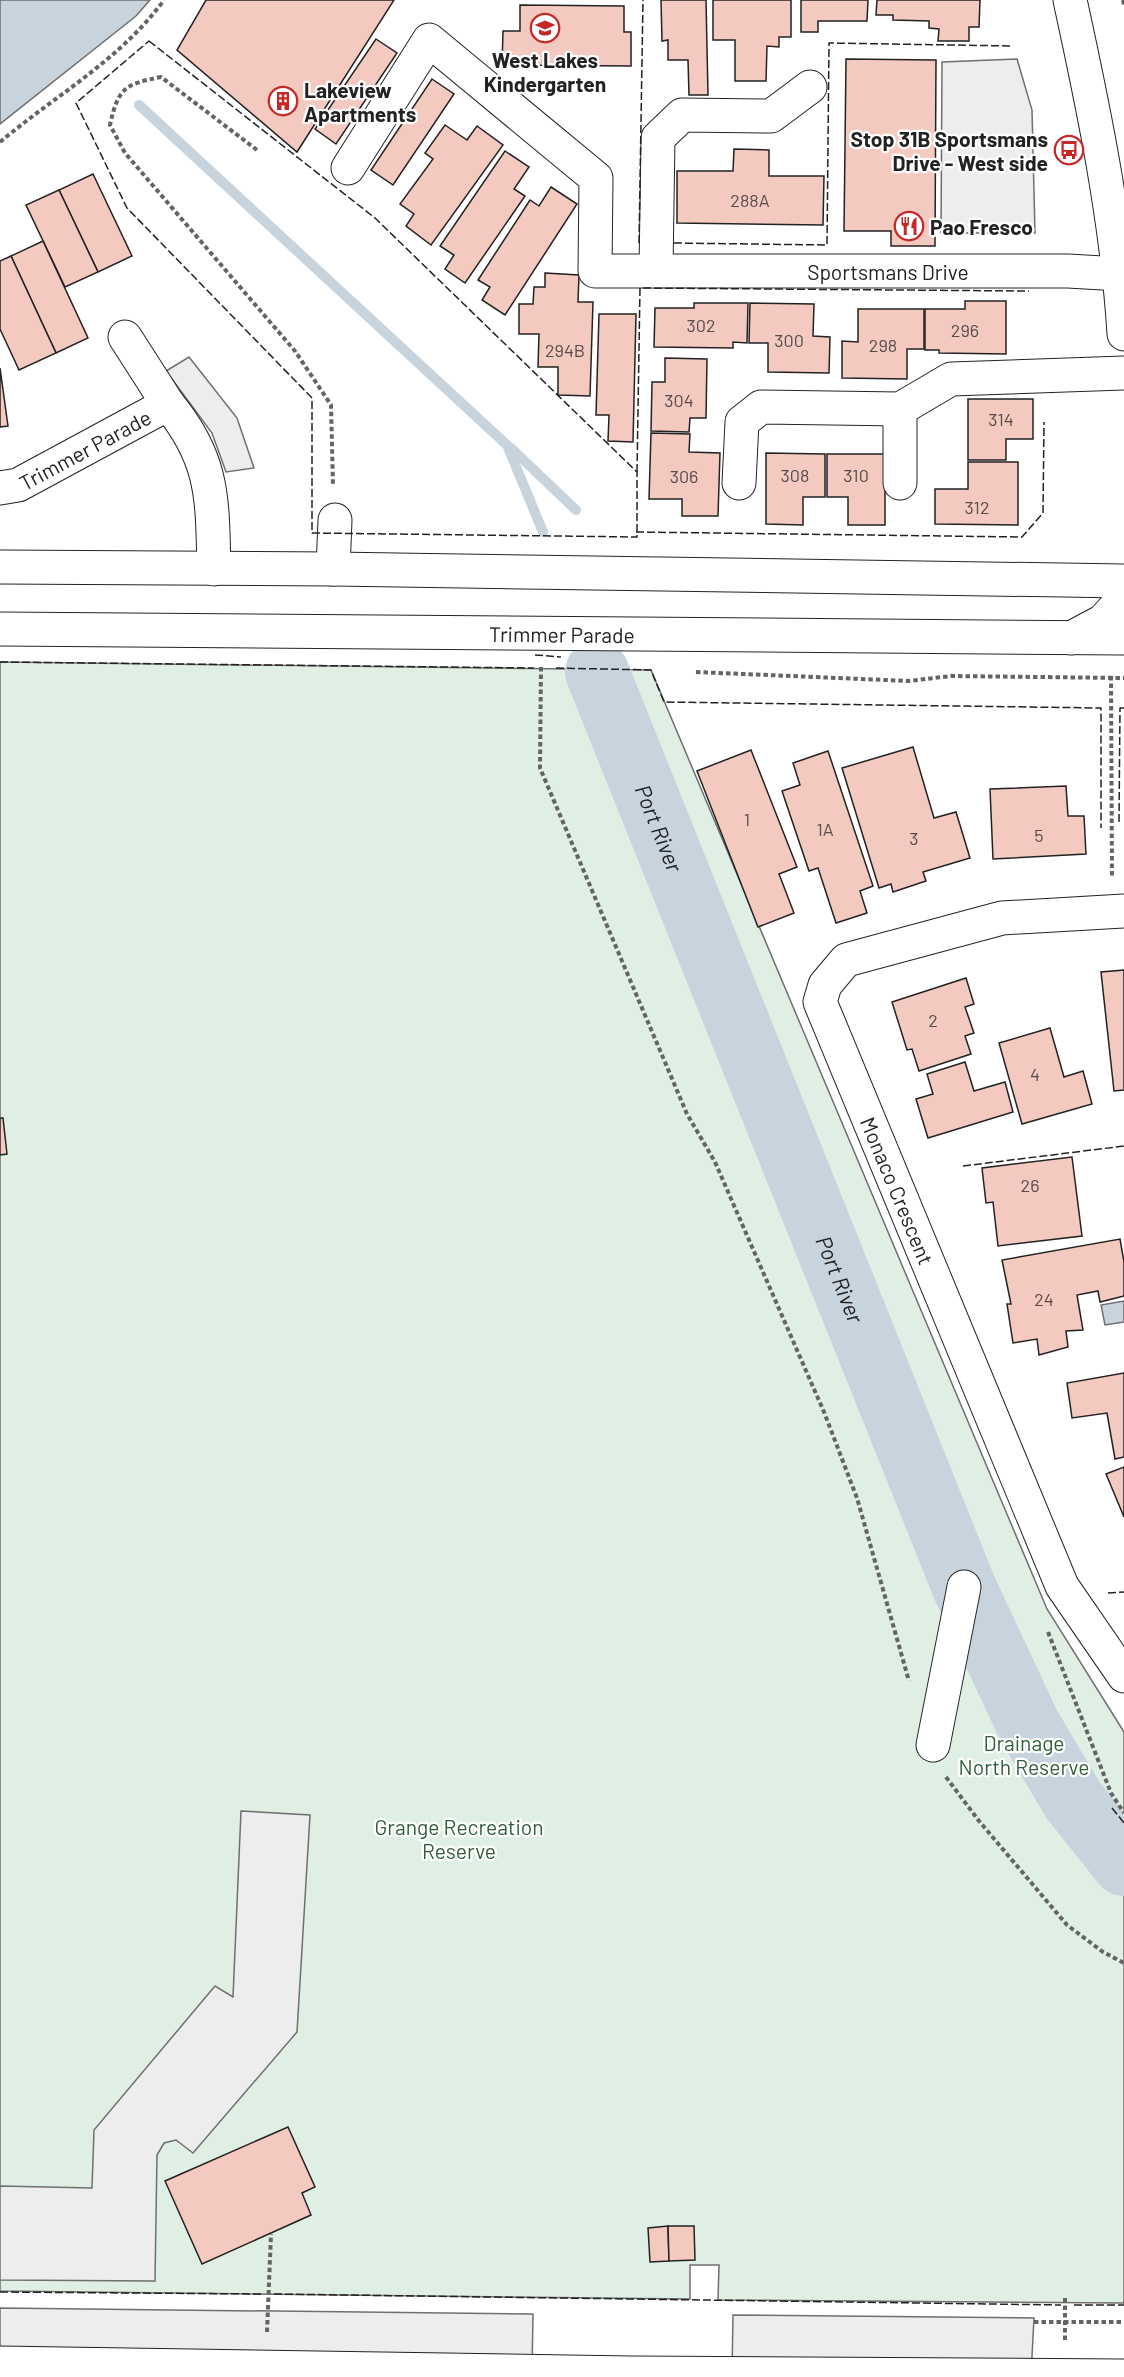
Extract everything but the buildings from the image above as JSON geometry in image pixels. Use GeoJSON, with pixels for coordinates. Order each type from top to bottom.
{"type":"FeatureCollection","features":[{"type":"Feature","properties":{"kind":"street"},"geometry":{"type":"LineString","coordinates":[[1070,0],[1096,123],[1120,274],[1124,334]]}},
{"type":"Feature","properties":{"kind":"street","name":"Sportsmans Drive"},"geometry":{"type":"LineString","coordinates":[[348,168],[429,40],[596,178],[595,271],[1057,271],[1120,274]]}},
{"type":"Feature","properties":{"kind":"street"},"geometry":{"type":"LineString","coordinates":[[656,271],[658,138],[682,115],[771,116],[810,87]]}},
{"type":"Feature","properties":{"kind":"street","name":"Trimmer Parade"},"geometry":{"type":"LineString","coordinates":[[124,337],[168,404],[188,428],[208,473],[213,504],[214,569]]}},
{"type":"Feature","properties":{"kind":"street"},"geometry":{"type":"LineString","coordinates":[[739,483],[742,422],[761,407],[900,409],[951,379],[1124,373]]}},
{"type":"Feature","properties":{"kind":"street","name":"Trimmer Parade"},"geometry":{"type":"LineString","coordinates":[[0,488],[18,485],[168,404]]}},
{"type":"Feature","properties":{"kind":"street"},"geometry":{"type":"LineString","coordinates":[[900,409],[900,483]]}},
{"type":"Feature","properties":{"kind":"street"},"geometry":{"type":"LineString","coordinates":[[333,569],[334,520]]}},
{"type":"Feature","properties":{"kind":"street"},"geometry":{"type":"LineString","coordinates":[[0,567],[333,569],[1124,580]]}},
{"type":"Feature","properties":{"kind":"street"},"geometry":{"type":"LineString","coordinates":[[1069,639],[1103,621],[1124,598]]}},
{"type":"Feature","properties":{"kind":"street","name":"Trimmer Parade"},"geometry":{"type":"LineString","coordinates":[[0,629],[1124,638]]}},
{"type":"Feature","properties":{"kind":"street","name":"Monaco Crescent"},"geometry":{"type":"LineString","coordinates":[[1118,911],[1002,918],[846,960],[825,985],[820,1002],[1062,1586],[1124,1676]]}},
{"type":"Feature","properties":{"kind":"street"},"geometry":{"type":"LineString","coordinates":[[933,1744],[964,1587]]}},
{"type":"Feature","properties":{"kind":"street"},"geometry":{"type":"LineString","coordinates":[[0,2363],[631,2375],[1124,2376]]}},
{"type":"Feature","properties":{"kind":"path"},"geometry":{"type":"LineString","coordinates":[[0,142],[109,61],[148,22],[164,0]]}},
{"type":"Feature","properties":{"kind":"path"},"geometry":{"type":"LineString","coordinates":[[1123,0],[1124,5]]}},
{"type":"Feature","properties":{"kind":"path"},"geometry":{"type":"LineString","coordinates":[[256,150],[161,77],[132,82],[114,103],[110,125],[125,153],[295,351],[331,405],[334,520]]}},
{"type":"Feature","properties":{"kind":"path"},"geometry":{"type":"LineString","coordinates":[[541,663],[540,768],[687,1114],[715,1162],[824,1412],[857,1498],[911,1689]]}},
{"type":"Feature","properties":{"kind":"path"},"geometry":{"type":"LineString","coordinates":[[1111,676],[1118,911]]}},
{"type":"Feature","properties":{"kind":"path"},"geometry":{"type":"LineString","coordinates":[[1044,1620],[1111,1793],[1124,1814]]}},
{"type":"Feature","properties":{"kind":"path"},"geometry":{"type":"LineString","coordinates":[[933,1744],[949,1784],[1067,1925],[1103,1952],[1124,1963]]}},
{"type":"Feature","properties":{"kind":"path"},"geometry":{"type":"LineString","coordinates":[[266,2367],[271,2234]]}},
{"type":"Feature","properties":{"kind":"path"},"geometry":{"type":"LineString","coordinates":[[1065,2297],[1065,2376]]}},
{"type":"Feature","properties":{"kind":"path"},"geometry":{"type":"LineString","coordinates":[[1034,2322],[1124,2322]]}},
{"type":"Feature","properties":{"kind":"green space","name":"Grange Recreation Reserve"},"geometry":{"type":"Polygon","coordinates":[[[0,662],[651,670],[1047,1609],[1124,1732],[1124,2303],[718,2300],[719,2265],[690,2265],[690,2299],[0,2291],[0,662]]]}},
{"type":"Feature","properties":{"kind":"shaded area"},"geometry":{"type":"Polygon","coordinates":[[[0,0],[150,0],[136,16],[0,124],[0,0]]]}},
{"type":"Feature","properties":{"kind":"shaded area"},"geometry":{"type":"Polygon","coordinates":[[[1017,59],[1032,110],[1035,233],[941,233],[942,62],[1017,59]]]}},
{"type":"Feature","properties":{"kind":"shaded area"},"geometry":{"type":"Polygon","coordinates":[[[189,357],[237,418],[254,468],[226,472],[212,433],[166,371],[189,357]]]}},
{"type":"Feature","properties":{"kind":"shaded area"},"geometry":{"type":"Polygon","coordinates":[[[1124,1301],[1124,1322],[1105,1325],[1101,1305],[1124,1301]]]}},
{"type":"Feature","properties":{"kind":"shaded area"},"geometry":{"type":"Polygon","coordinates":[[[241,1811],[310,1815],[297,2032],[193,2153],[176,2140],[164,2143],[157,2155],[155,2281],[0,2280],[0,2186],[92,2188],[94,2130],[215,1986],[233,1997],[241,1811]]]}},
{"type":"Feature","properties":{"kind":"shaded area"},"geometry":{"type":"Polygon","coordinates":[[[0,2308],[533,2314],[532,2371],[0,2363],[0,2308]]]}},
{"type":"Feature","properties":{"kind":"shaded area"},"geometry":{"type":"Polygon","coordinates":[[[733,2315],[1034,2318],[1031,2375],[732,2373],[733,2315]]]}},
{"type":"Feature","properties":{"kind":"waterway"},"geometry":{"type":"LineString","coordinates":[[139,105],[507,445],[543,532]]}},
{"type":"Feature","properties":{"kind":"waterway"},"geometry":{"type":"LineString","coordinates":[[511,448],[576,510]]}},
{"type":"Feature","properties":{"kind":"waterway","name":"Port River"},"geometry":{"type":"LineString","coordinates":[[597,672],[964,1587],[1028,1724],[1073,1800],[1124,1864]]}},
{"type":"Feature","properties":{"kind":"fence"},"geometry":{"type":"LineString","coordinates":[[639,243],[643,0]]}},
{"type":"Feature","properties":{"kind":"fence"},"geometry":{"type":"LineString","coordinates":[[149,41],[375,218],[637,472],[637,537],[312,533],[312,398],[127,208],[76,103],[149,41]]}},
{"type":"Feature","properties":{"kind":"fence"},"geometry":{"type":"LineString","coordinates":[[674,243],[827,245],[829,43],[1013,46]]}},
{"type":"Feature","properties":{"kind":"fence"},"geometry":{"type":"LineString","coordinates":[[637,472],[640,288],[1029,291]]}},
{"type":"Feature","properties":{"kind":"fence"},"geometry":{"type":"LineString","coordinates":[[636,532],[1022,537],[1043,513],[1044,422]]}},
{"type":"Feature","properties":{"kind":"fence"},"geometry":{"type":"LineString","coordinates":[[535,655],[561,657]]}},
{"type":"Feature","properties":{"kind":"fence"},"geometry":{"type":"LineString","coordinates":[[0,662],[534,668]]}},
{"type":"Feature","properties":{"kind":"fence"},"geometry":{"type":"LineString","coordinates":[[556,668],[651,670],[664,702],[1101,708],[1101,828]]}},
{"type":"Feature","properties":{"kind":"fence"},"geometry":{"type":"LineString","coordinates":[[1119,822],[1120,708],[1124,708]]}},
{"type":"Feature","properties":{"kind":"fence"},"geometry":{"type":"LineString","coordinates":[[963,1166],[1124,1146]]}},
{"type":"Feature","properties":{"kind":"fence"},"geometry":{"type":"LineString","coordinates":[[1108,1593],[1124,1592]]}},
{"type":"Feature","properties":{"kind":"fence"},"geometry":{"type":"LineString","coordinates":[[1112,1808],[1124,1823]]}},
{"type":"Feature","properties":{"kind":"fence"},"geometry":{"type":"LineString","coordinates":[[0,2292],[262,2294]]}},
{"type":"Feature","properties":{"kind":"fence"},"geometry":{"type":"LineString","coordinates":[[274,2294],[1061,2305]]}},
{"type":"Feature","properties":{"kind":"fence"},"geometry":{"type":"LineString","coordinates":[[1074,2305],[1124,2305]]}},
{"type":"Feature","properties":{"kind":"place","name":"West Lakes Kindergarten"},"geometry":{"type":"Point","coordinates":[545,28]}},
{"type":"Feature","properties":{"kind":"place","name":"Lakeview Apartments"},"geometry":{"type":"Point","coordinates":[283,101]}},
{"type":"Feature","properties":{"kind":"place","name":"Stop 31B Sportsmans Drive - West side"},"geometry":{"type":"Point","coordinates":[1069,150]}},
{"type":"Feature","properties":{"kind":"place","name":"Pao Fresco"},"geometry":{"type":"Point","coordinates":[909,226]}},
{"type":"Feature","properties":{"kind":"park label","name":"Drainage North Reserve"},"geometry":{"type":"Point","coordinates":[1024,1754]}}]}
